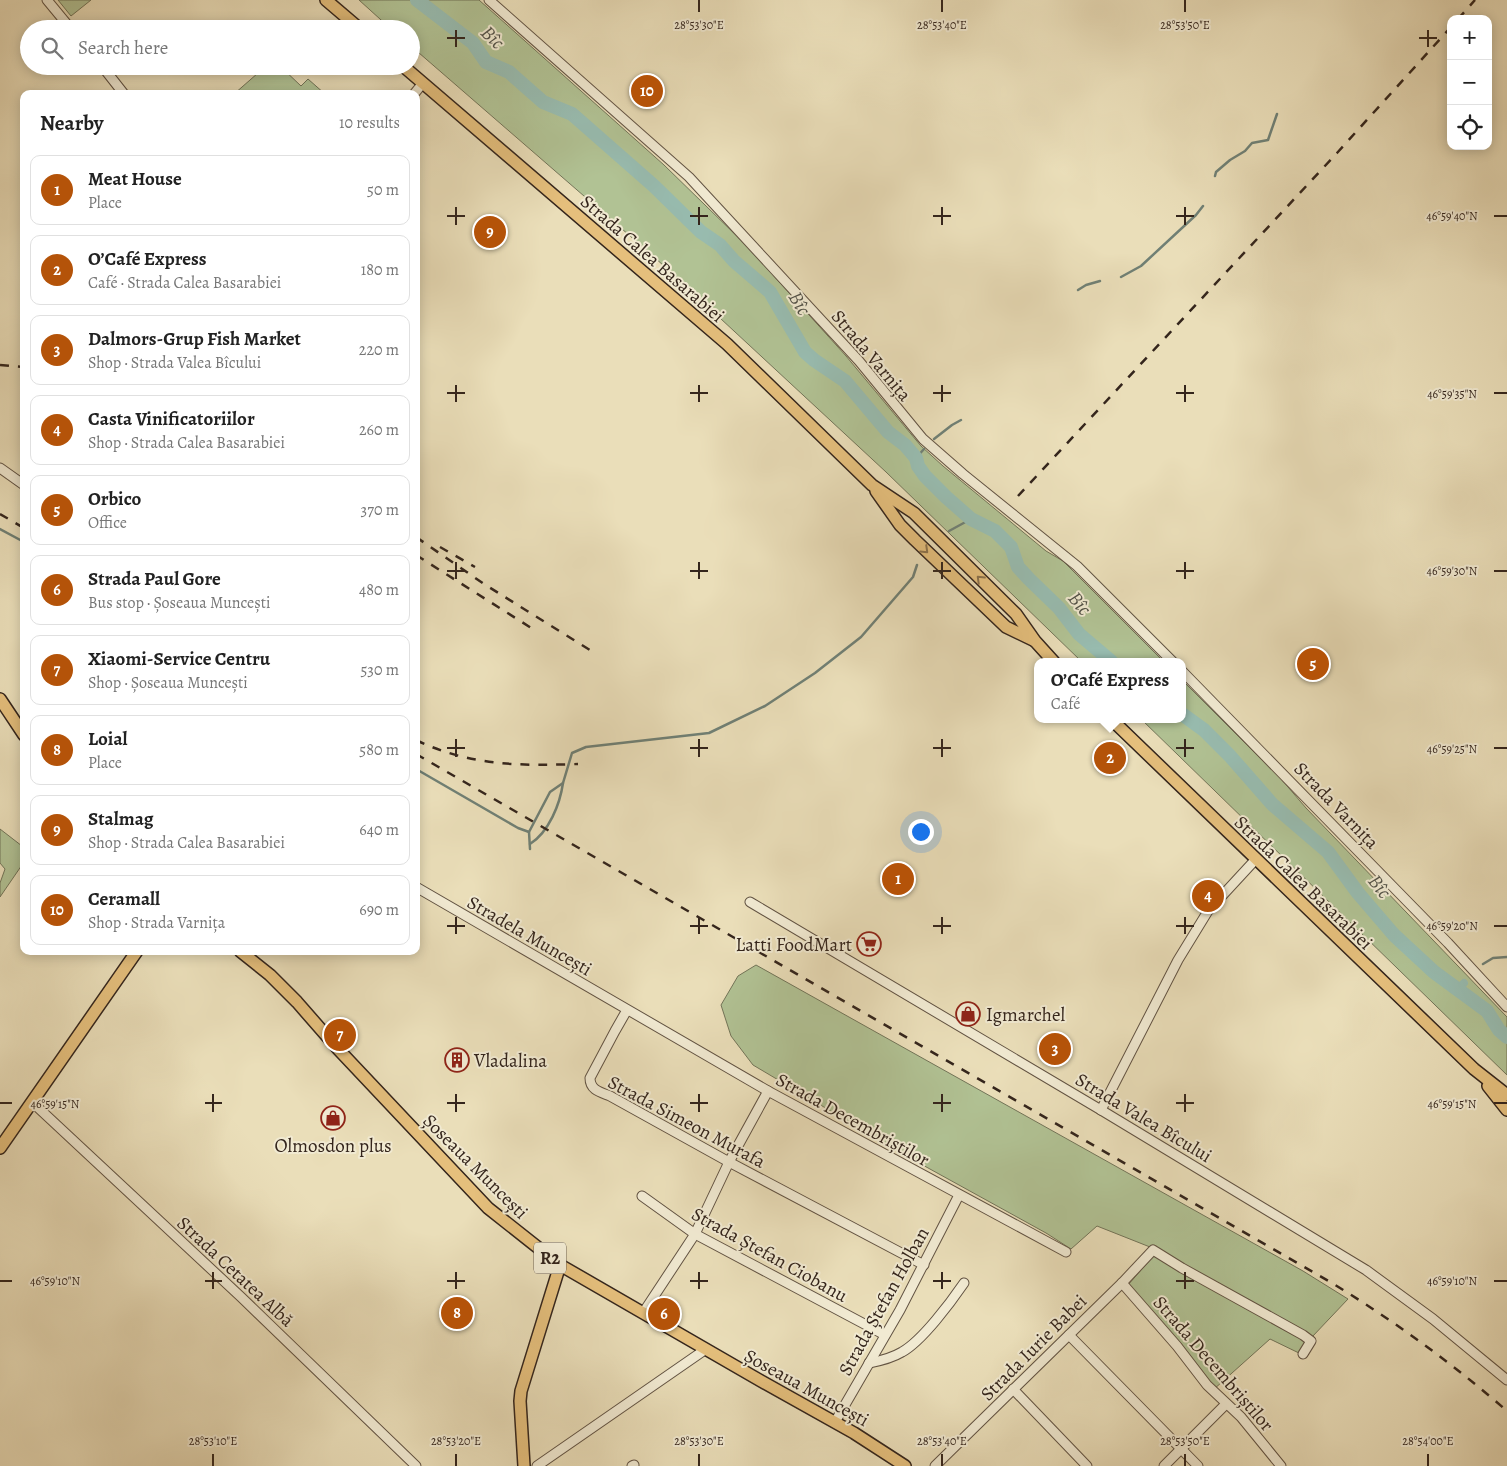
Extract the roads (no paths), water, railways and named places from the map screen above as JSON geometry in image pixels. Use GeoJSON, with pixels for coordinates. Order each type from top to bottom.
{"type":"FeatureCollection","features":[{"type":"Feature","properties":{"kind":"main road"},"geometry":{"type":"LineString","coordinates":[[326,0],[349,20]]}},
{"type":"Feature","properties":{"kind":"main road","name":"Strada Calea Basarabiei"},"geometry":{"type":"LineString","coordinates":[[414,75],[727,344],[872,485],[914,513],[1016,614],[1035,642],[1050,658]]}},
{"type":"Feature","properties":{"kind":"main road","name":"Strada Calea Basarabiei"},"geometry":{"type":"LineString","coordinates":[[872,485],[900,525],[1006,627],[1035,642]]}},
{"type":"Feature","properties":{"kind":"main road"},"geometry":{"type":"LineString","coordinates":[[900,525],[914,513]]}},
{"type":"Feature","properties":{"kind":"main road"},"geometry":{"type":"LineString","coordinates":[[982,603],[990,601],[994,592]]}},
{"type":"Feature","properties":{"kind":"main road"},"geometry":{"type":"LineString","coordinates":[[0,699],[20,729]]}},
{"type":"Feature","properties":{"kind":"main road","name":"Strada Calea Basarabiei"},"geometry":{"type":"LineString","coordinates":[[1115,723],[1474,1069],[1507,1095]]}},
{"type":"Feature","properties":{"kind":"main road"},"geometry":{"type":"LineString","coordinates":[[0,1148],[134,955]]}},
{"type":"Feature","properties":{"kind":"main road","name":"Șoseaua Muncești"},"geometry":{"type":"LineString","coordinates":[[245,955],[270,975],[297,1002],[344,1055],[488,1208],[560,1265],[835,1422],[905,1466]]}},
{"type":"Feature","properties":{"kind":"main road","name":"Strada Calea Basarabiei"},"geometry":{"type":"LineString","coordinates":[[1474,1069],[1507,1110]]}},
{"type":"Feature","properties":{"kind":"main road"},"geometry":{"type":"LineString","coordinates":[[524,1466],[521,1391],[560,1265]]}},
{"type":"Feature","properties":{"kind":"street"},"geometry":{"type":"LineString","coordinates":[[47,0],[64,20]]}},
{"type":"Feature","properties":{"kind":"street","name":"Strada Varnița"},"geometry":{"type":"LineString","coordinates":[[489,0],[689,177],[859,361],[923,439],[1038,536],[1077,566],[1169,658]]}},
{"type":"Feature","properties":{"kind":"street"},"geometry":{"type":"LineString","coordinates":[[109,75],[121,90]]}},
{"type":"Feature","properties":{"kind":"street"},"geometry":{"type":"LineString","coordinates":[[417,90],[423,83]]}},
{"type":"Feature","properties":{"kind":"street"},"geometry":{"type":"LineString","coordinates":[[0,468],[20,482]]}},
{"type":"Feature","properties":{"kind":"street","name":"Strada Varnița"},"geometry":{"type":"LineString","coordinates":[[1186,675],[1442,936],[1507,1007]]}},
{"type":"Feature","properties":{"kind":"street"},"geometry":{"type":"LineString","coordinates":[[1102,1110],[1178,960],[1208,911],[1256,859]]}},
{"type":"Feature","properties":{"kind":"street","name":"Stradela Muncești"},"geometry":{"type":"LineString","coordinates":[[420,889],[627,1010]]}},
{"type":"Feature","properties":{"kind":"street","name":"Strada Valea Bîcului"},"geometry":{"type":"LineString","coordinates":[[750,902],[1102,1110],[1372,1274],[1433,1319],[1507,1380]]}},
{"type":"Feature","properties":{"kind":"street","name":"Strada Decembriștilor"},"geometry":{"type":"LineString","coordinates":[[627,1010],[768,1091],[1066,1252]]}},
{"type":"Feature","properties":{"kind":"street","name":"Strada Simeon Murafa"},"geometry":{"type":"LineString","coordinates":[[627,1010],[590,1078],[592,1088],[924,1265]]}},
{"type":"Feature","properties":{"kind":"street"},"geometry":{"type":"LineString","coordinates":[[643,1313],[694,1234],[729,1162],[768,1091]]}},
{"type":"Feature","properties":{"kind":"street","name":"Strada Cetatea Albă"},"geometry":{"type":"LineString","coordinates":[[32,1102],[248,1303],[416,1466]]}},
{"type":"Feature","properties":{"kind":"street","name":"Strada Ștefan Holban"},"geometry":{"type":"LineString","coordinates":[[835,1422],[924,1265],[959,1195]]}},
{"type":"Feature","properties":{"kind":"street","name":"Strada Ștefan Ciobanu"},"geometry":{"type":"LineString","coordinates":[[642,1196],[694,1234],[885,1335]]}},
{"type":"Feature","properties":{"kind":"street","name":"Strada Iurie Babei"},"geometry":{"type":"LineString","coordinates":[[935,1466],[1122,1283],[1153,1250],[1303,1335],[1311,1341],[1302,1354]]}},
{"type":"Feature","properties":{"kind":"street"},"geometry":{"type":"LineString","coordinates":[[869,1363],[903,1352],[930,1325],[964,1283]]}},
{"type":"Feature","properties":{"kind":"street","name":"Strada Decembriștilor"},"geometry":{"type":"LineString","coordinates":[[1122,1283],[1177,1346],[1207,1385],[1241,1417],[1281,1466]]}},
{"type":"Feature","properties":{"kind":"street"},"geometry":{"type":"LineString","coordinates":[[1069,1335],[1198,1466]]}},
{"type":"Feature","properties":{"kind":"street"},"geometry":{"type":"LineString","coordinates":[[537,1466],[706,1349]]}},
{"type":"Feature","properties":{"kind":"street"},"geometry":{"type":"LineString","coordinates":[[1013,1389],[1087,1466]]}},
{"type":"Feature","properties":{"kind":"street"},"geometry":{"type":"LineString","coordinates":[[1164,1466],[1226,1404]]}},
{"type":"Feature","properties":{"kind":"waterway","name":"Bîc"},"geometry":{"type":"LineString","coordinates":[[417,0],[473,43],[486,62],[509,72],[543,102],[572,114],[654,186],[701,232],[720,245],[734,261],[770,292],[805,352],[845,381],[888,432],[905,445],[916,458],[918,466],[925,476],[946,497],[971,519],[995,531],[1011,547],[1018,567],[1059,608],[1079,634],[1107,658]]}},
{"type":"Feature","properties":{"kind":"waterway"},"geometry":{"type":"LineString","coordinates":[[1215,176],[1216,172],[1230,160],[1245,151],[1252,143],[1268,140],[1277,114]]}},
{"type":"Feature","properties":{"kind":"waterway"},"geometry":{"type":"LineString","coordinates":[[1121,277],[1141,266],[1196,215],[1203,206]]}},
{"type":"Feature","properties":{"kind":"waterway"},"geometry":{"type":"LineString","coordinates":[[1078,290],[1086,285],[1100,281]]}},
{"type":"Feature","properties":{"kind":"waterway"},"geometry":{"type":"LineString","coordinates":[[934,439],[961,420]]}},
{"type":"Feature","properties":{"kind":"waterway"},"geometry":{"type":"LineString","coordinates":[[916,458],[924,449]]}},
{"type":"Feature","properties":{"kind":"waterway"},"geometry":{"type":"LineString","coordinates":[[949,531],[971,519]]}},
{"type":"Feature","properties":{"kind":"waterway"},"geometry":{"type":"LineString","coordinates":[[0,529],[20,540]]}},
{"type":"Feature","properties":{"kind":"waterway"},"geometry":{"type":"LineString","coordinates":[[420,771],[518,828],[529,832],[550,792],[563,783],[572,753],[586,747],[709,733],[765,706],[815,673],[861,637],[913,577],[917,565]]}},
{"type":"Feature","properties":{"kind":"waterway","name":"Bîc"},"geometry":{"type":"LineString","coordinates":[[1186,717],[1204,730],[1230,756],[1272,804],[1328,852],[1358,893],[1394,935],[1434,972],[1487,1011],[1499,1030],[1507,1037]]}},
{"type":"Feature","properties":{"kind":"waterway"},"geometry":{"type":"LineString","coordinates":[[530,844],[537,839],[548,825],[559,800],[563,783]]}},
{"type":"Feature","properties":{"kind":"waterway"},"geometry":{"type":"LineString","coordinates":[[529,832],[530,849]]}},
{"type":"Feature","properties":{"kind":"waterway"},"geometry":{"type":"LineString","coordinates":[[1483,964],[1493,958],[1507,957]]}},
{"type":"Feature","properties":{"kind":"waterway"},"geometry":{"type":"LineString","coordinates":[[1458,989],[1464,983]]}},
{"type":"Feature","properties":{"kind":"railway"},"geometry":{"type":"LineString","coordinates":[[1462,15],[1475,0]]}},
{"type":"Feature","properties":{"kind":"railway"},"geometry":{"type":"LineString","coordinates":[[1018,496],[1337,153],[1447,31]]}},
{"type":"Feature","properties":{"kind":"railway"},"geometry":{"type":"LineString","coordinates":[[0,365],[20,367]]}},
{"type":"Feature","properties":{"kind":"railway"},"geometry":{"type":"LineString","coordinates":[[0,514],[20,526]]}},
{"type":"Feature","properties":{"kind":"railway"},"geometry":{"type":"LineString","coordinates":[[420,540],[484,584],[593,652]]}},
{"type":"Feature","properties":{"kind":"railway"},"geometry":{"type":"LineString","coordinates":[[440,547],[475,567]]}},
{"type":"Feature","properties":{"kind":"railway"},"geometry":{"type":"LineString","coordinates":[[420,558],[536,631]]}},
{"type":"Feature","properties":{"kind":"railway"},"geometry":{"type":"LineString","coordinates":[[420,742],[436,749],[476,760],[536,765],[578,764]]}},
{"type":"Feature","properties":{"kind":"railway"},"geometry":{"type":"LineString","coordinates":[[420,756],[1332,1283],[1422,1343],[1507,1411]]}},
{"type":"Feature","properties":{"kind":"place","name":"Ceramall"},"geometry":{"type":"Point","coordinates":[647,91]}},
{"type":"Feature","properties":{"kind":"place","name":"Stalmag"},"geometry":{"type":"Point","coordinates":[490,232]}},
{"type":"Feature","properties":{"kind":"place","name":"Orbico"},"geometry":{"type":"Point","coordinates":[1313,664]}},
{"type":"Feature","properties":{"kind":"place","name":"O’Café Express"},"geometry":{"type":"Point","coordinates":[1110,758]}},
{"type":"Feature","properties":{"kind":"place","name":"Meat House"},"geometry":{"type":"Point","coordinates":[898,879]}},
{"type":"Feature","properties":{"kind":"place","name":"Casta Vinificatoriilor"},"geometry":{"type":"Point","coordinates":[1208,896]}},
{"type":"Feature","properties":{"kind":"place","name":"Latti FoodMart"},"geometry":{"type":"Point","coordinates":[869,944]}},
{"type":"Feature","properties":{"kind":"place","name":"Igmarchel"},"geometry":{"type":"Point","coordinates":[968,1014]}},
{"type":"Feature","properties":{"kind":"place","name":"Xiaomi-Service Centru"},"geometry":{"type":"Point","coordinates":[340,1035]}},
{"type":"Feature","properties":{"kind":"place","name":"Dalmors-Grup Fish Market"},"geometry":{"type":"Point","coordinates":[1055,1049]}},
{"type":"Feature","properties":{"kind":"place","name":"Vladalina"},"geometry":{"type":"Point","coordinates":[457,1060]}},
{"type":"Feature","properties":{"kind":"place","name":"Olmosdon plus"},"geometry":{"type":"Point","coordinates":[333,1118]}},
{"type":"Feature","properties":{"kind":"place","name":"Loial"},"geometry":{"type":"Point","coordinates":[457,1313]}},
{"type":"Feature","properties":{"kind":"place","name":"Strada Paul Gore"},"geometry":{"type":"Point","coordinates":[664,1314]}}]}
